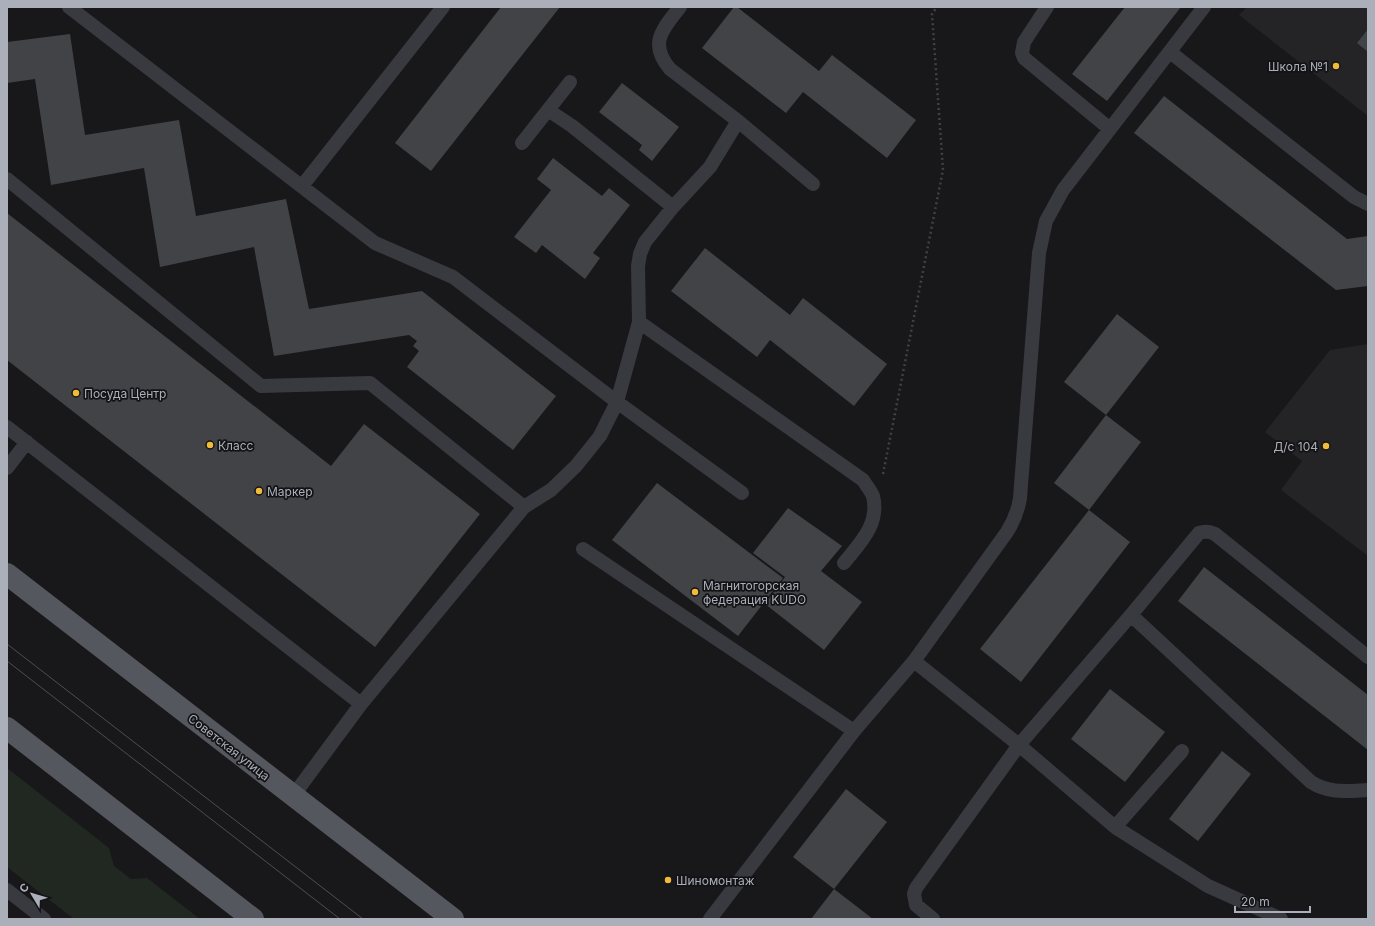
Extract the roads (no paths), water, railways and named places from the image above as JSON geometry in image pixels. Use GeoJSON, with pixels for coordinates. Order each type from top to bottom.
{"type":"FeatureCollection","features":[{"type":"Feature","properties":{"kind":"main road","name":"Советская улица"},"geometry":{"type":"LineString","coordinates":[[7,574],[292,796],[453,919]]}},
{"type":"Feature","properties":{"kind":"main road"},"geometry":{"type":"LineString","coordinates":[[7,728],[253,919]]}},
{"type":"Feature","properties":{"kind":"lane"},"geometry":{"type":"LineString","coordinates":[[70,7],[375,243],[453,277],[617,402],[742,493]]}},
{"type":"Feature","properties":{"kind":"lane"},"geometry":{"type":"LineString","coordinates":[[302,186],[443,7]]}},
{"type":"Feature","properties":{"kind":"lane"},"geometry":{"type":"LineString","coordinates":[[680,7],[665,27],[660,38],[659,49],[663,61],[670,69],[738,121],[813,184]]}},
{"type":"Feature","properties":{"kind":"lane"},"geometry":{"type":"LineString","coordinates":[[1047,7],[1024,42],[1022,53],[1024,58],[1110,129]]}},
{"type":"Feature","properties":{"kind":"lane"},"geometry":{"type":"LineString","coordinates":[[710,919],[854,731],[914,660],[1008,532],[1018,510],[1020,498],[1039,253],[1046,221],[1063,190],[1204,7]]}},
{"type":"Feature","properties":{"kind":"lane"},"geometry":{"type":"LineString","coordinates":[[1170,52],[1354,197],[1368,204]]}},
{"type":"Feature","properties":{"kind":"lane"},"geometry":{"type":"LineString","coordinates":[[522,143],[570,82]]}},
{"type":"Feature","properties":{"kind":"lane"},"geometry":{"type":"LineString","coordinates":[[548,110],[572,126],[673,207]]}},
{"type":"Feature","properties":{"kind":"lane"},"geometry":{"type":"LineString","coordinates":[[292,796],[361,704],[524,507],[551,490],[576,466],[600,436],[617,402],[640,322],[638,266],[640,254],[645,242],[673,207],[710,167],[738,121]]}},
{"type":"Feature","properties":{"kind":"lane"},"geometry":{"type":"LineString","coordinates":[[7,180],[261,386],[370,383],[524,507]]}},
{"type":"Feature","properties":{"kind":"lane"},"geometry":{"type":"LineString","coordinates":[[640,322],[863,480],[872,496],[874,514],[868,533],[844,563]]}},
{"type":"Feature","properties":{"kind":"lane"},"geometry":{"type":"LineString","coordinates":[[7,426],[361,704]]}},
{"type":"Feature","properties":{"kind":"lane"},"geometry":{"type":"LineString","coordinates":[[7,468],[27,442]]}},
{"type":"Feature","properties":{"kind":"lane"},"geometry":{"type":"LineString","coordinates":[[933,919],[916,905],[914,894],[916,888],[1019,745],[1131,615],[1194,537],[1199,533],[1210,531],[1215,534],[1368,657]]}},
{"type":"Feature","properties":{"kind":"lane"},"geometry":{"type":"LineString","coordinates":[[583,550],[854,731]]}},
{"type":"Feature","properties":{"kind":"lane"},"geometry":{"type":"LineString","coordinates":[[1131,615],[1311,782],[1327,790],[1368,790]]}},
{"type":"Feature","properties":{"kind":"lane"},"geometry":{"type":"LineString","coordinates":[[914,660],[1019,745],[1115,827],[1208,886],[1281,919]]}},
{"type":"Feature","properties":{"kind":"lane"},"geometry":{"type":"LineString","coordinates":[[1115,827],[1182,751]]}},
{"type":"Feature","properties":{"kind":"lane"},"geometry":{"type":"LineString","coordinates":[[7,890],[44,919]]}},
{"type":"Feature","properties":{"kind":"tram line"},"geometry":{"type":"LineString","coordinates":[[7,644],[363,919]]}},
{"type":"Feature","properties":{"kind":"tram line"},"geometry":{"type":"LineString","coordinates":[[7,661],[340,919]]}},
{"type":"Feature","properties":{"kind":"place","name":"Школа №1"},"geometry":{"type":"Point","coordinates":[1336,66]}},
{"type":"Feature","properties":{"kind":"place","name":"Посуда Центр"},"geometry":{"type":"Point","coordinates":[76,393]}},
{"type":"Feature","properties":{"kind":"place","name":"Класс"},"geometry":{"type":"Point","coordinates":[210,445]}},
{"type":"Feature","properties":{"kind":"place","name":"Д/с 104"},"geometry":{"type":"Point","coordinates":[1326,446]}},
{"type":"Feature","properties":{"kind":"place","name":"Маркер"},"geometry":{"type":"Point","coordinates":[259,491]}},
{"type":"Feature","properties":{"kind":"place","name":"Магнитогорская федерация KUDO"},"geometry":{"type":"Point","coordinates":[695,592]}},
{"type":"Feature","properties":{"kind":"place","name":"Шиномонтаж"},"geometry":{"type":"Point","coordinates":[668,880]}}]}
